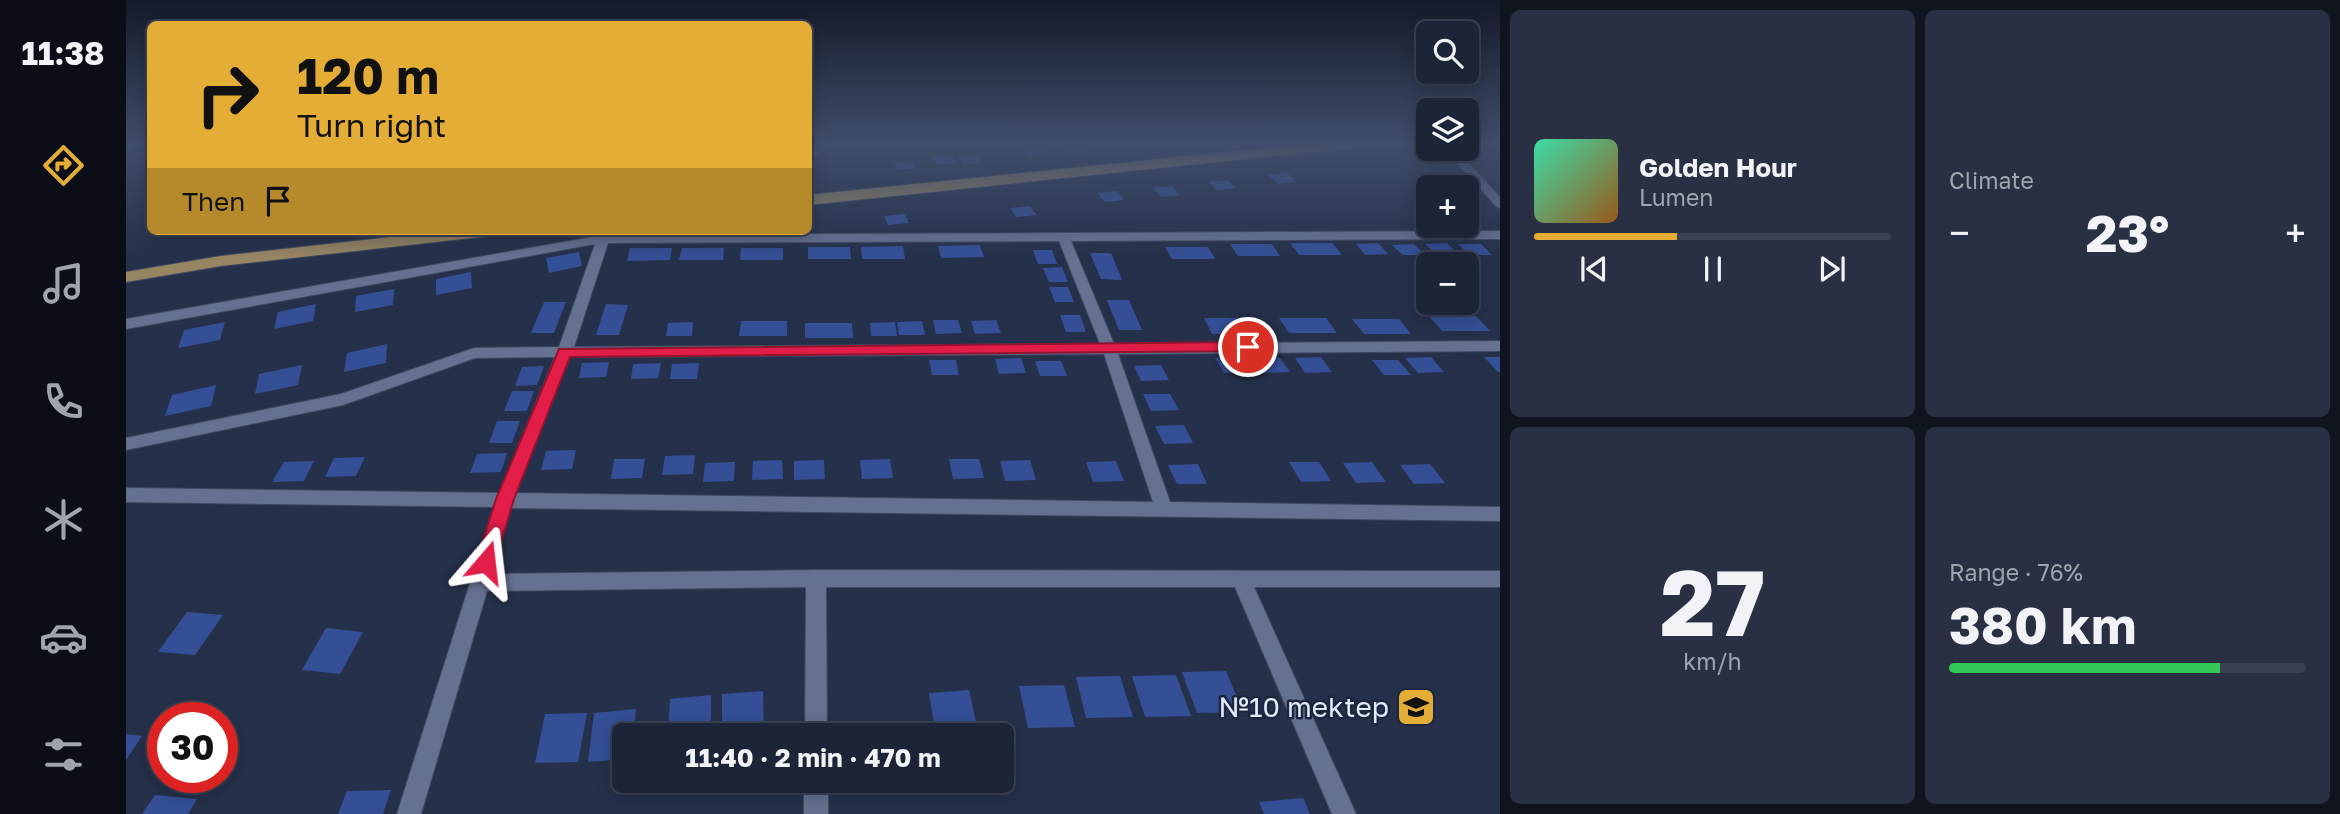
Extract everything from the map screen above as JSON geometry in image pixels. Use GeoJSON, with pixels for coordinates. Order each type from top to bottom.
{"type":"FeatureCollection","features":[{"type":"Feature","properties":{"kind":"main road"},"geometry":{"type":"LineString","coordinates":[[812,200],[992,181]]}},
{"type":"Feature","properties":{"kind":"main road"},"geometry":{"type":"LineString","coordinates":[[126,277],[221,261],[453,235]]}},
{"type":"Feature","properties":{"kind":"street"},"geometry":{"type":"LineString","coordinates":[[1479,181],[1500,204]]}},
{"type":"Feature","properties":{"kind":"street"},"geometry":{"type":"LineString","coordinates":[[409,814],[505,499],[565,352],[604,235]]}},
{"type":"Feature","properties":{"kind":"street"},"geometry":{"type":"LineString","coordinates":[[126,324],[604,235],[1063,238],[1500,235]]}},
{"type":"Feature","properties":{"kind":"street"},"geometry":{"type":"LineString","coordinates":[[1063,238],[1109,348],[1164,509]]}},
{"type":"Feature","properties":{"kind":"street"},"geometry":{"type":"LineString","coordinates":[[126,444],[343,399],[474,353],[1500,346]]}},
{"type":"Feature","properties":{"kind":"street"},"geometry":{"type":"LineString","coordinates":[[126,495],[1500,514]]}},
{"type":"Feature","properties":{"kind":"street"},"geometry":{"type":"LineString","coordinates":[[479,583],[816,579],[1500,579]]}},
{"type":"Feature","properties":{"kind":"street"},"geometry":{"type":"LineString","coordinates":[[816,579],[816,723]]}},
{"type":"Feature","properties":{"kind":"street"},"geometry":{"type":"LineString","coordinates":[[1241,579],[1344,814]]}},
{"type":"Feature","properties":{"kind":"street"},"geometry":{"type":"LineString","coordinates":[[816,793],[816,814]]}},
{"type":"Feature","properties":{"kind":"building"},"geometry":{"type":"Polygon","coordinates":[[[1228,181],[1236,188],[1217,190],[1208,182],[1228,181]]]}},
{"type":"Feature","properties":{"kind":"building"},"geometry":{"type":"Polygon","coordinates":[[[1275,181],[1296,182],[1278,184],[1275,181]]]}},
{"type":"Feature","properties":{"kind":"building"},"geometry":{"type":"Polygon","coordinates":[[[1172,186],[1180,195],[1161,197],[1153,188],[1172,186]]]}},
{"type":"Feature","properties":{"kind":"building"},"geometry":{"type":"Polygon","coordinates":[[[1117,191],[1124,200],[1105,202],[1097,193],[1117,191]]]}},
{"type":"Feature","properties":{"kind":"building"},"geometry":{"type":"Polygon","coordinates":[[[1030,206],[1037,215],[1016,217],[1010,208],[1030,206]]]}},
{"type":"Feature","properties":{"kind":"building"},"geometry":{"type":"Polygon","coordinates":[[[905,214],[909,223],[888,225],[884,216],[905,214]]]}},
{"type":"Feature","properties":{"kind":"building"},"geometry":{"type":"Polygon","coordinates":[[[1290,243],[1332,243],[1342,255],[1299,255],[1290,243]]]}},
{"type":"Feature","properties":{"kind":"building"},"geometry":{"type":"Polygon","coordinates":[[[1378,243],[1388,254],[1365,255],[1356,244],[1378,243]]]}},
{"type":"Feature","properties":{"kind":"building"},"geometry":{"type":"Polygon","coordinates":[[[1447,243],[1456,252],[1434,252],[1425,244],[1447,243]]]}},
{"type":"Feature","properties":{"kind":"building"},"geometry":{"type":"Polygon","coordinates":[[[1230,244],[1272,244],[1280,256],[1238,256],[1230,244]]]}},
{"type":"Feature","properties":{"kind":"building"},"geometry":{"type":"Polygon","coordinates":[[[1414,244],[1422,252],[1403,255],[1392,245],[1414,244]]]}},
{"type":"Feature","properties":{"kind":"building"},"geometry":{"type":"Polygon","coordinates":[[[1458,244],[1481,244],[1492,255],[1479,255],[1479,252],[1467,252],[1458,244]]]}},
{"type":"Feature","properties":{"kind":"building"},"geometry":{"type":"Polygon","coordinates":[[[980,245],[984,257],[941,258],[938,246],[980,245]]]}},
{"type":"Feature","properties":{"kind":"building"},"geometry":{"type":"Polygon","coordinates":[[[903,246],[905,259],[862,259],[861,247],[903,246]]]}},
{"type":"Feature","properties":{"kind":"building"},"geometry":{"type":"Polygon","coordinates":[[[808,247],[850,247],[851,259],[808,259],[808,247]]]}},
{"type":"Feature","properties":{"kind":"building"},"geometry":{"type":"Polygon","coordinates":[[[1165,247],[1208,247],[1215,259],[1172,259],[1165,247]]]}},
{"type":"Feature","properties":{"kind":"building"},"geometry":{"type":"Polygon","coordinates":[[[630,248],[672,248],[670,260],[627,261],[630,248]]]}},
{"type":"Feature","properties":{"kind":"building"},"geometry":{"type":"Polygon","coordinates":[[[682,248],[724,248],[723,260],[679,260],[682,248]]]}},
{"type":"Feature","properties":{"kind":"building"},"geometry":{"type":"Polygon","coordinates":[[[741,248],[783,248],[783,260],[740,260],[741,248]]]}},
{"type":"Feature","properties":{"kind":"building"},"geometry":{"type":"Polygon","coordinates":[[[1033,250],[1052,250],[1057,264],[1038,264],[1033,250]]]}},
{"type":"Feature","properties":{"kind":"building"},"geometry":{"type":"Polygon","coordinates":[[[579,252],[582,266],[549,273],[546,258],[579,252]]]}},
{"type":"Feature","properties":{"kind":"building"},"geometry":{"type":"Polygon","coordinates":[[[1090,253],[1111,253],[1122,280],[1101,279],[1090,253]]]}},
{"type":"Feature","properties":{"kind":"building"},"geometry":{"type":"Polygon","coordinates":[[[1062,267],[1068,282],[1049,282],[1043,268],[1062,267]]]}},
{"type":"Feature","properties":{"kind":"building"},"geometry":{"type":"Polygon","coordinates":[[[471,272],[472,288],[436,295],[436,279],[471,272]]]}},
{"type":"Feature","properties":{"kind":"building"},"geometry":{"type":"Polygon","coordinates":[[[1049,287],[1068,287],[1074,302],[1055,302],[1049,287]]]}},
{"type":"Feature","properties":{"kind":"building"},"geometry":{"type":"Polygon","coordinates":[[[394,289],[393,305],[355,312],[356,296],[394,289]]]}},
{"type":"Feature","properties":{"kind":"building"},"geometry":{"type":"Polygon","coordinates":[[[1107,300],[1129,300],[1142,330],[1119,330],[1107,300]]]}},
{"type":"Feature","properties":{"kind":"building"},"geometry":{"type":"Polygon","coordinates":[[[544,302],[566,302],[554,333],[531,333],[544,302]]]}},
{"type":"Feature","properties":{"kind":"building"},"geometry":{"type":"Polygon","coordinates":[[[316,304],[313,321],[274,329],[278,312],[316,304]]]}},
{"type":"Feature","properties":{"kind":"building"},"geometry":{"type":"Polygon","coordinates":[[[606,304],[628,305],[619,335],[596,335],[606,304]]]}},
{"type":"Feature","properties":{"kind":"building"},"geometry":{"type":"Polygon","coordinates":[[[1060,315],[1080,315],[1086,332],[1066,332],[1060,315]]]}},
{"type":"Feature","properties":{"kind":"building"},"geometry":{"type":"Polygon","coordinates":[[[1429,316],[1476,316],[1490,331],[1442,331],[1429,316]]]}},
{"type":"Feature","properties":{"kind":"building"},"geometry":{"type":"Polygon","coordinates":[[[1204,318],[1250,318],[1260,333],[1212,334],[1204,318]]]}},
{"type":"Feature","properties":{"kind":"building"},"geometry":{"type":"Polygon","coordinates":[[[1279,318],[1326,318],[1337,333],[1289,333],[1279,318]]]}},
{"type":"Feature","properties":{"kind":"building"},"geometry":{"type":"Polygon","coordinates":[[[1352,319],[1399,319],[1411,334],[1364,334],[1352,319]]]}},
{"type":"Feature","properties":{"kind":"building"},"geometry":{"type":"Polygon","coordinates":[[[933,320],[958,320],[962,333],[936,334],[933,320]]]}},
{"type":"Feature","properties":{"kind":"building"},"geometry":{"type":"Polygon","coordinates":[[[996,320],[1001,333],[975,334],[971,321],[996,320]]]}},
{"type":"Feature","properties":{"kind":"building"},"geometry":{"type":"Polygon","coordinates":[[[741,321],[787,321],[787,336],[739,336],[741,321]]]}},
{"type":"Feature","properties":{"kind":"building"},"geometry":{"type":"Polygon","coordinates":[[[922,321],[925,335],[899,335],[897,322],[922,321]]]}},
{"type":"Feature","properties":{"kind":"building"},"geometry":{"type":"Polygon","coordinates":[[[225,322],[220,340],[178,348],[184,330],[225,322]]]}},
{"type":"Feature","properties":{"kind":"building"},"geometry":{"type":"Polygon","coordinates":[[[693,322],[692,336],[666,336],[668,323],[693,322]]]}},
{"type":"Feature","properties":{"kind":"building"},"geometry":{"type":"Polygon","coordinates":[[[895,322],[897,336],[871,336],[870,323],[895,322]]]}},
{"type":"Feature","properties":{"kind":"building"},"geometry":{"type":"Polygon","coordinates":[[[805,323],[852,323],[853,338],[805,338],[805,323]]]}},
{"type":"Feature","properties":{"kind":"building"},"geometry":{"type":"Polygon","coordinates":[[[387,344],[386,363],[344,372],[347,353],[387,344]]]}},
{"type":"Feature","properties":{"kind":"building"},"geometry":{"type":"Polygon","coordinates":[[[1241,357],[1250,372],[1224,373],[1215,358],[1241,357]]]}},
{"type":"Feature","properties":{"kind":"building"},"geometry":{"type":"Polygon","coordinates":[[[1321,357],[1332,372],[1305,373],[1295,358],[1321,357]]]}},
{"type":"Feature","properties":{"kind":"building"},"geometry":{"type":"Polygon","coordinates":[[[1431,357],[1444,372],[1418,373],[1405,358],[1431,357]]]}},
{"type":"Feature","properties":{"kind":"building"},"geometry":{"type":"Polygon","coordinates":[[[1484,357],[1500,357],[1500,372],[1498,372],[1484,357]]]}},
{"type":"Feature","properties":{"kind":"building"},"geometry":{"type":"Polygon","coordinates":[[[1021,358],[1026,373],[999,374],[995,359],[1021,358]]]}},
{"type":"Feature","properties":{"kind":"building"},"geometry":{"type":"Polygon","coordinates":[[[1254,358],[1280,358],[1290,372],[1263,373],[1254,358]]]}},
{"type":"Feature","properties":{"kind":"building"},"geometry":{"type":"Polygon","coordinates":[[[929,360],[956,360],[959,375],[932,375],[929,360]]]}},
{"type":"Feature","properties":{"kind":"building"},"geometry":{"type":"Polygon","coordinates":[[[1372,360],[1398,360],[1411,375],[1384,375],[1372,360]]]}},
{"type":"Feature","properties":{"kind":"building"},"geometry":{"type":"Polygon","coordinates":[[[1035,361],[1061,361],[1067,376],[1040,376],[1035,361]]]}},
{"type":"Feature","properties":{"kind":"building"},"geometry":{"type":"Polygon","coordinates":[[[609,362],[606,377],[579,378],[582,363],[609,362]]]}},
{"type":"Feature","properties":{"kind":"building"},"geometry":{"type":"Polygon","coordinates":[[[661,363],[658,378],[631,379],[633,364],[661,363]]]}},
{"type":"Feature","properties":{"kind":"building"},"geometry":{"type":"Polygon","coordinates":[[[699,363],[697,379],[670,379],[672,364],[699,363]]]}},
{"type":"Feature","properties":{"kind":"building"},"geometry":{"type":"Polygon","coordinates":[[[302,365],[298,385],[255,394],[259,374],[302,365]]]}},
{"type":"Feature","properties":{"kind":"building"},"geometry":{"type":"Polygon","coordinates":[[[1161,365],[1169,380],[1141,381],[1134,366],[1161,365]]]}},
{"type":"Feature","properties":{"kind":"building"},"geometry":{"type":"Polygon","coordinates":[[[544,366],[537,385],[515,386],[522,367],[544,366]]]}},
{"type":"Feature","properties":{"kind":"building"},"geometry":{"type":"Polygon","coordinates":[[[216,385],[211,406],[165,416],[172,395],[216,385]]]}},
{"type":"Feature","properties":{"kind":"building"},"geometry":{"type":"Polygon","coordinates":[[[512,391],[534,391],[527,411],[504,411],[512,391]]]}},
{"type":"Feature","properties":{"kind":"building"},"geometry":{"type":"Polygon","coordinates":[[[1143,394],[1170,394],[1179,410],[1151,411],[1143,394]]]}},
{"type":"Feature","properties":{"kind":"building"},"geometry":{"type":"Polygon","coordinates":[[[497,421],[520,421],[512,443],[489,443],[497,421]]]}},
{"type":"Feature","properties":{"kind":"building"},"geometry":{"type":"Polygon","coordinates":[[[1184,425],[1193,443],[1164,444],[1155,426],[1184,425]]]}},
{"type":"Feature","properties":{"kind":"building"},"geometry":{"type":"Polygon","coordinates":[[[576,450],[572,469],[541,470],[546,451],[576,450]]]}},
{"type":"Feature","properties":{"kind":"building"},"geometry":{"type":"Polygon","coordinates":[[[507,453],[501,472],[470,473],[477,454],[507,453]]]}},
{"type":"Feature","properties":{"kind":"building"},"geometry":{"type":"Polygon","coordinates":[[[695,455],[693,474],[662,475],[665,456],[695,455]]]}},
{"type":"Feature","properties":{"kind":"building"},"geometry":{"type":"Polygon","coordinates":[[[365,457],[356,476],[325,477],[334,458],[365,457]]]}},
{"type":"Feature","properties":{"kind":"building"},"geometry":{"type":"Polygon","coordinates":[[[614,459],[645,459],[642,478],[611,479],[614,459]]]}},
{"type":"Feature","properties":{"kind":"building"},"geometry":{"type":"Polygon","coordinates":[[[890,459],[893,478],[862,479],[860,460],[890,459]]]}},
{"type":"Feature","properties":{"kind":"building"},"geometry":{"type":"Polygon","coordinates":[[[949,459],[979,459],[984,478],[953,479],[949,459]]]}},
{"type":"Feature","properties":{"kind":"building"},"geometry":{"type":"Polygon","coordinates":[[[782,460],[783,479],[752,480],[753,461],[782,460]]]}},
{"type":"Feature","properties":{"kind":"building"},"geometry":{"type":"Polygon","coordinates":[[[824,460],[825,479],[794,480],[794,461],[824,460]]]}},
{"type":"Feature","properties":{"kind":"building"},"geometry":{"type":"Polygon","coordinates":[[[1030,460],[1036,480],[1005,481],[1000,461],[1030,460]]]}},
{"type":"Feature","properties":{"kind":"building"},"geometry":{"type":"Polygon","coordinates":[[[314,461],[304,481],[272,482],[284,462],[314,461]]]}},
{"type":"Feature","properties":{"kind":"building"},"geometry":{"type":"Polygon","coordinates":[[[1116,461],[1124,481],[1093,482],[1086,462],[1116,461]]]}},
{"type":"Feature","properties":{"kind":"building"},"geometry":{"type":"Polygon","coordinates":[[[735,462],[734,481],[703,482],[705,463],[735,462]]]}},
{"type":"Feature","properties":{"kind":"building"},"geometry":{"type":"Polygon","coordinates":[[[1289,462],[1319,462],[1331,481],[1301,482],[1289,462]]]}},
{"type":"Feature","properties":{"kind":"building"},"geometry":{"type":"Polygon","coordinates":[[[1372,462],[1386,482],[1356,483],[1343,463],[1372,462]]]}},
{"type":"Feature","properties":{"kind":"building"},"geometry":{"type":"Polygon","coordinates":[[[1198,464],[1207,484],[1177,484],[1168,465],[1198,464]]]}},
{"type":"Feature","properties":{"kind":"building"},"geometry":{"type":"Polygon","coordinates":[[[1430,464],[1445,483],[1414,484],[1400,465],[1430,464]]]}},
{"type":"Feature","properties":{"kind":"building"},"geometry":{"type":"Polygon","coordinates":[[[187,612],[223,615],[195,655],[158,652],[187,612]]]}},
{"type":"Feature","properties":{"kind":"building"},"geometry":{"type":"Polygon","coordinates":[[[326,628],[363,632],[340,674],[302,670],[326,628]]]}},
{"type":"Feature","properties":{"kind":"building"},"geometry":{"type":"Polygon","coordinates":[[[1226,671],[1243,712],[1197,713],[1182,672],[1226,671]]]}},
{"type":"Feature","properties":{"kind":"building"},"geometry":{"type":"Polygon","coordinates":[[[1176,675],[1191,716],[1145,717],[1132,676],[1176,675]]]}},
{"type":"Feature","properties":{"kind":"building"},"geometry":{"type":"Polygon","coordinates":[[[1120,676],[1133,717],[1086,718],[1076,677],[1120,676]]]}},
{"type":"Feature","properties":{"kind":"building"},"geometry":{"type":"Polygon","coordinates":[[[1064,685],[1075,727],[1028,728],[1019,686],[1064,685]]]}},
{"type":"Feature","properties":{"kind":"building"},"geometry":{"type":"Polygon","coordinates":[[[969,690],[976,723],[934,723],[929,693],[969,690]]]}},
{"type":"Feature","properties":{"kind":"building"},"geometry":{"type":"Polygon","coordinates":[[[763,691],[764,723],[722,723],[722,694],[763,691]]]}},
{"type":"Feature","properties":{"kind":"building"},"geometry":{"type":"Polygon","coordinates":[[[711,695],[711,723],[669,723],[670,699],[711,695]]]}},
{"type":"Feature","properties":{"kind":"building"},"geometry":{"type":"Polygon","coordinates":[[[636,709],[635,723],[612,723],[612,760],[588,762],[594,713],[636,709]]]}},
{"type":"Feature","properties":{"kind":"building"},"geometry":{"type":"Polygon","coordinates":[[[587,713],[578,762],[535,763],[545,714],[587,713]]]}},
{"type":"Feature","properties":{"kind":"building"},"geometry":{"type":"Polygon","coordinates":[[[126,734],[142,736],[126,760],[126,734]]]}},
{"type":"Feature","properties":{"kind":"building"},"geometry":{"type":"Polygon","coordinates":[[[391,790],[383,814],[338,814],[347,791],[391,790]]]}},
{"type":"Feature","properties":{"kind":"building"},"geometry":{"type":"Polygon","coordinates":[[[155,795],[197,799],[188,814],[142,814],[155,795]]]}},
{"type":"Feature","properties":{"kind":"building"},"geometry":{"type":"Polygon","coordinates":[[[1303,798],[1310,814],[1264,814],[1259,802],[1303,798]]]}},
{"type":"Feature","properties":{"kind":"place","name":"№10 mektep"},"geometry":{"type":"Point","coordinates":[1416,707]}},
{"type":"Feature","properties":{"kind":"route"},"geometry":{"type":"LineString","coordinates":[[486,562],[505,499],[565,352],[1248,347]]}}]}
